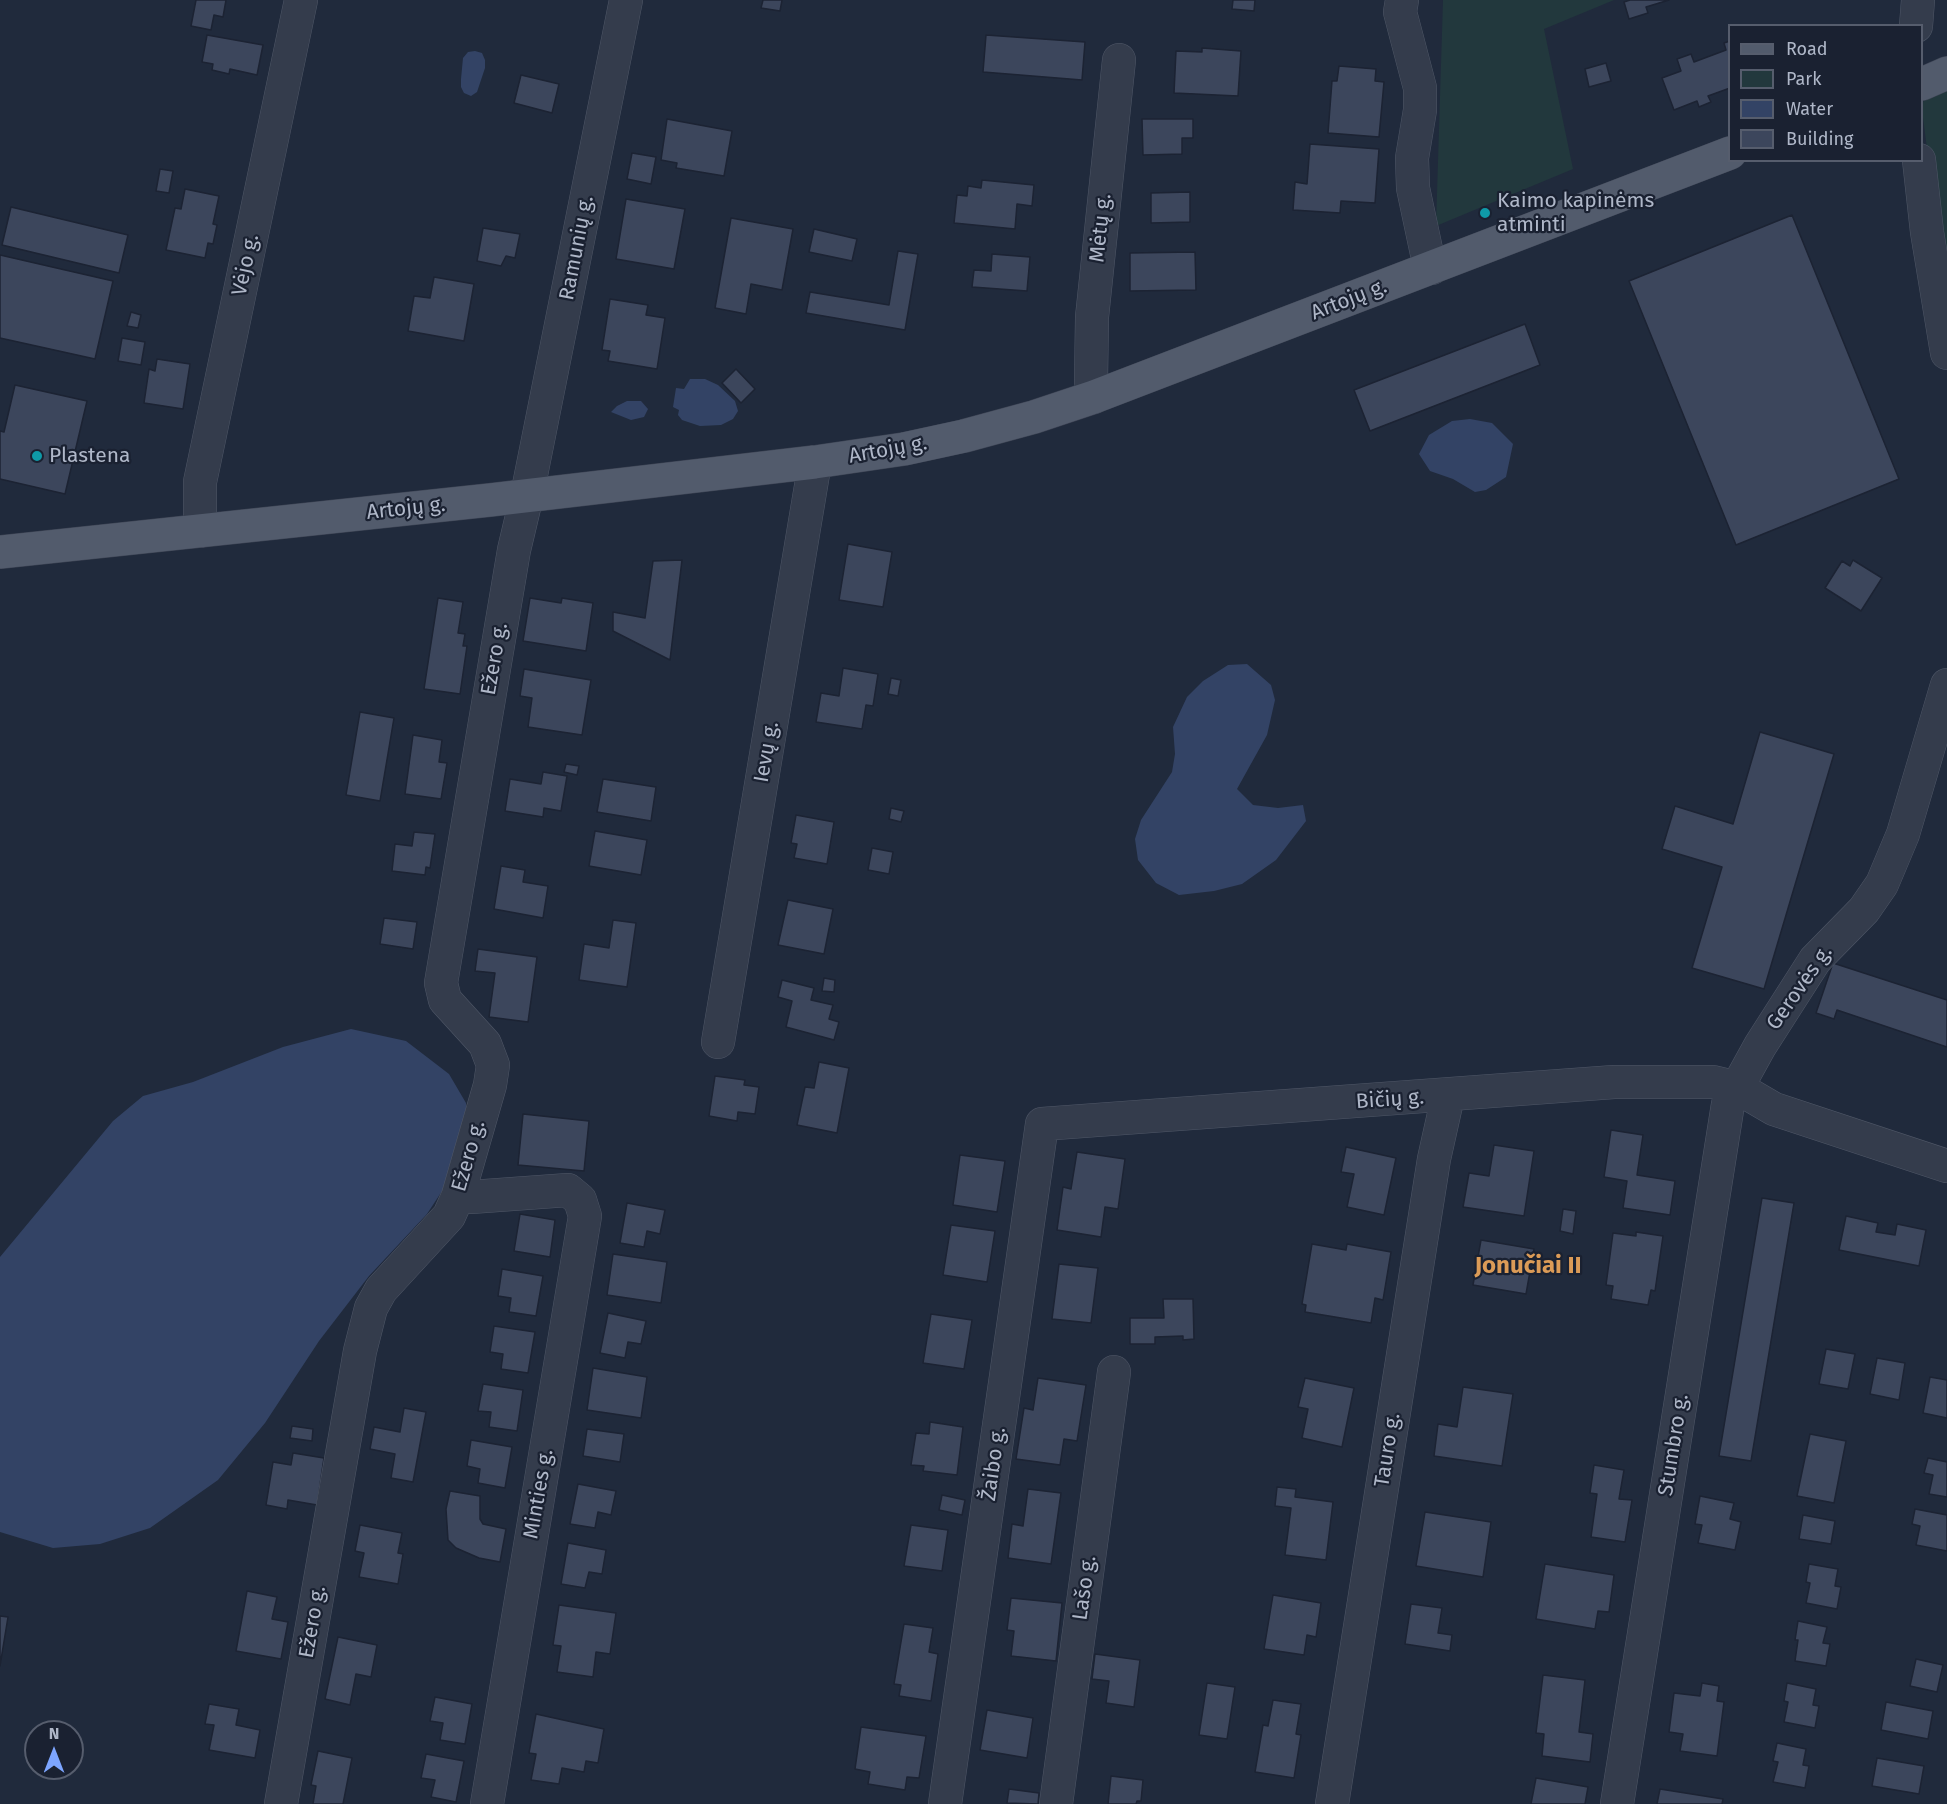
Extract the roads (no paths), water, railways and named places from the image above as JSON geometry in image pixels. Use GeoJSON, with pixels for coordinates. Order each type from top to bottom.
{"type":"FeatureCollection","features":[{"type":"Feature","properties":{"kind":"main road"},"geometry":{"type":"LineString","coordinates":[[1923,84],[1947,73]]}},
{"type":"Feature","properties":{"kind":"main road","name":"Artojų g."},"geometry":{"type":"LineString","coordinates":[[0,552],[815,462],[904,449],[964,436],[1034,417],[1094,397],[1728,154]]}},
{"type":"Feature","properties":{"kind":"street","name":"Vėjo g."},"geometry":{"type":"LineString","coordinates":[[200,531],[200,482],[301,0]]}},
{"type":"Feature","properties":{"kind":"street","name":"Ramunių g."},"geometry":{"type":"LineString","coordinates":[[527,495],[626,0]]}},
{"type":"Feature","properties":{"kind":"street"},"geometry":{"type":"LineString","coordinates":[[1402,0],[1400,12],[1420,88],[1420,110],[1412,158],[1413,188],[1432,268]]}},
{"type":"Feature","properties":{"kind":"street"},"geometry":{"type":"LineString","coordinates":[[1916,24],[1918,0]]}},
{"type":"Feature","properties":{"kind":"street","name":"Mėtų g."},"geometry":{"type":"LineString","coordinates":[[1094,397],[1090,381],[1092,317],[1119,60]]}},
{"type":"Feature","properties":{"kind":"street"},"geometry":{"type":"LineString","coordinates":[[1919,162],[1927,232],[1947,353]]}},
{"type":"Feature","properties":{"kind":"street","name":"Ievų g."},"geometry":{"type":"LineString","coordinates":[[718,1042],[815,462]]}},
{"type":"Feature","properties":{"kind":"street","name":"Ežero g."},"geometry":{"type":"LineString","coordinates":[[281,1804],[360,1351],[371,1308],[381,1290],[448,1216],[458,1196],[490,1085],[493,1065],[485,1044],[445,1000],[441,983],[514,550],[527,495]]}},
{"type":"Feature","properties":{"kind":"street","name":"Gerovės g."},"geometry":{"type":"LineString","coordinates":[[1738,1088],[1760,1046],[1815,960],[1864,910],[1882,884],[1903,834],[1947,686]]}},
{"type":"Feature","properties":{"kind":"street","name":"Bičių g."},"geometry":{"type":"LineString","coordinates":[[1042,1124],[1614,1083],[1713,1082],[1738,1088]]}},
{"type":"Feature","properties":{"kind":"street"},"geometry":{"type":"LineString","coordinates":[[1738,1088],[1774,1109],[1947,1166]]}},
{"type":"Feature","properties":{"kind":"street","name":"Stumbro g."},"geometry":{"type":"LineString","coordinates":[[1617,1804],[1728,1104],[1738,1088]]}},
{"type":"Feature","properties":{"kind":"street","name":"Tauro g."},"geometry":{"type":"LineString","coordinates":[[1332,1804],[1434,1159],[1448,1096]]}},
{"type":"Feature","properties":{"kind":"street","name":"Žaibo g."},"geometry":{"type":"LineString","coordinates":[[945,1804],[1042,1124]]}},
{"type":"Feature","properties":{"kind":"street","name":"Minties g."},"geometry":{"type":"LineString","coordinates":[[458,1196],[568,1190],[580,1200],[585,1216],[487,1804]]}},
{"type":"Feature","properties":{"kind":"street","name":"Lašo g."},"geometry":{"type":"LineString","coordinates":[[1056,1804],[1114,1372]]}},
{"type":"Feature","properties":{"kind":"water"},"geometry":{"type":"Polygon","coordinates":[[[468,52],[482,53],[485,68],[477,92],[471,96],[464,93],[461,79],[463,58],[468,52]]]}},
{"type":"Feature","properties":{"kind":"water"},"geometry":{"type":"Polygon","coordinates":[[[690,379],[705,379],[718,385],[735,401],[738,411],[733,419],[721,425],[700,426],[682,420],[678,415],[679,410],[673,407],[676,388],[684,389],[690,379]]]}},
{"type":"Feature","properties":{"kind":"water"},"geometry":{"type":"Polygon","coordinates":[[[627,401],[641,401],[648,409],[644,417],[631,420],[611,412],[627,401]]]}},
{"type":"Feature","properties":{"kind":"water"},"geometry":{"type":"Polygon","coordinates":[[[1470,419],[1492,423],[1513,444],[1506,477],[1486,490],[1475,492],[1453,479],[1430,471],[1419,454],[1429,435],[1452,421],[1470,419]]]}},
{"type":"Feature","properties":{"kind":"water"},"geometry":{"type":"Polygon","coordinates":[[[1247,664],[1271,685],[1275,700],[1267,735],[1237,789],[1253,805],[1278,808],[1303,805],[1306,821],[1276,860],[1242,884],[1214,891],[1179,895],[1156,883],[1138,860],[1135,839],[1141,820],[1172,772],[1175,754],[1173,727],[1187,697],[1203,681],[1228,665],[1247,664]]]}},
{"type":"Feature","properties":{"kind":"water"},"geometry":{"type":"Polygon","coordinates":[[[351,1029],[406,1041],[449,1074],[466,1103],[467,1118],[446,1185],[427,1214],[369,1276],[319,1341],[265,1423],[218,1480],[150,1528],[100,1544],[53,1548],[0,1532],[0,1257],[113,1121],[143,1096],[193,1082],[283,1047],[351,1029]]]}},
{"type":"Feature","properties":{"kind":"place","name":"Kaimo kapinėms atminti"},"geometry":{"type":"Point","coordinates":[1485,213]}},
{"type":"Feature","properties":{"kind":"place","name":"Plastena"},"geometry":{"type":"Point","coordinates":[37,456]}},
{"type":"Feature","properties":{"kind":"district","name":"Jonučiai II"},"geometry":{"type":"Point","coordinates":[1528,1266]}}]}
